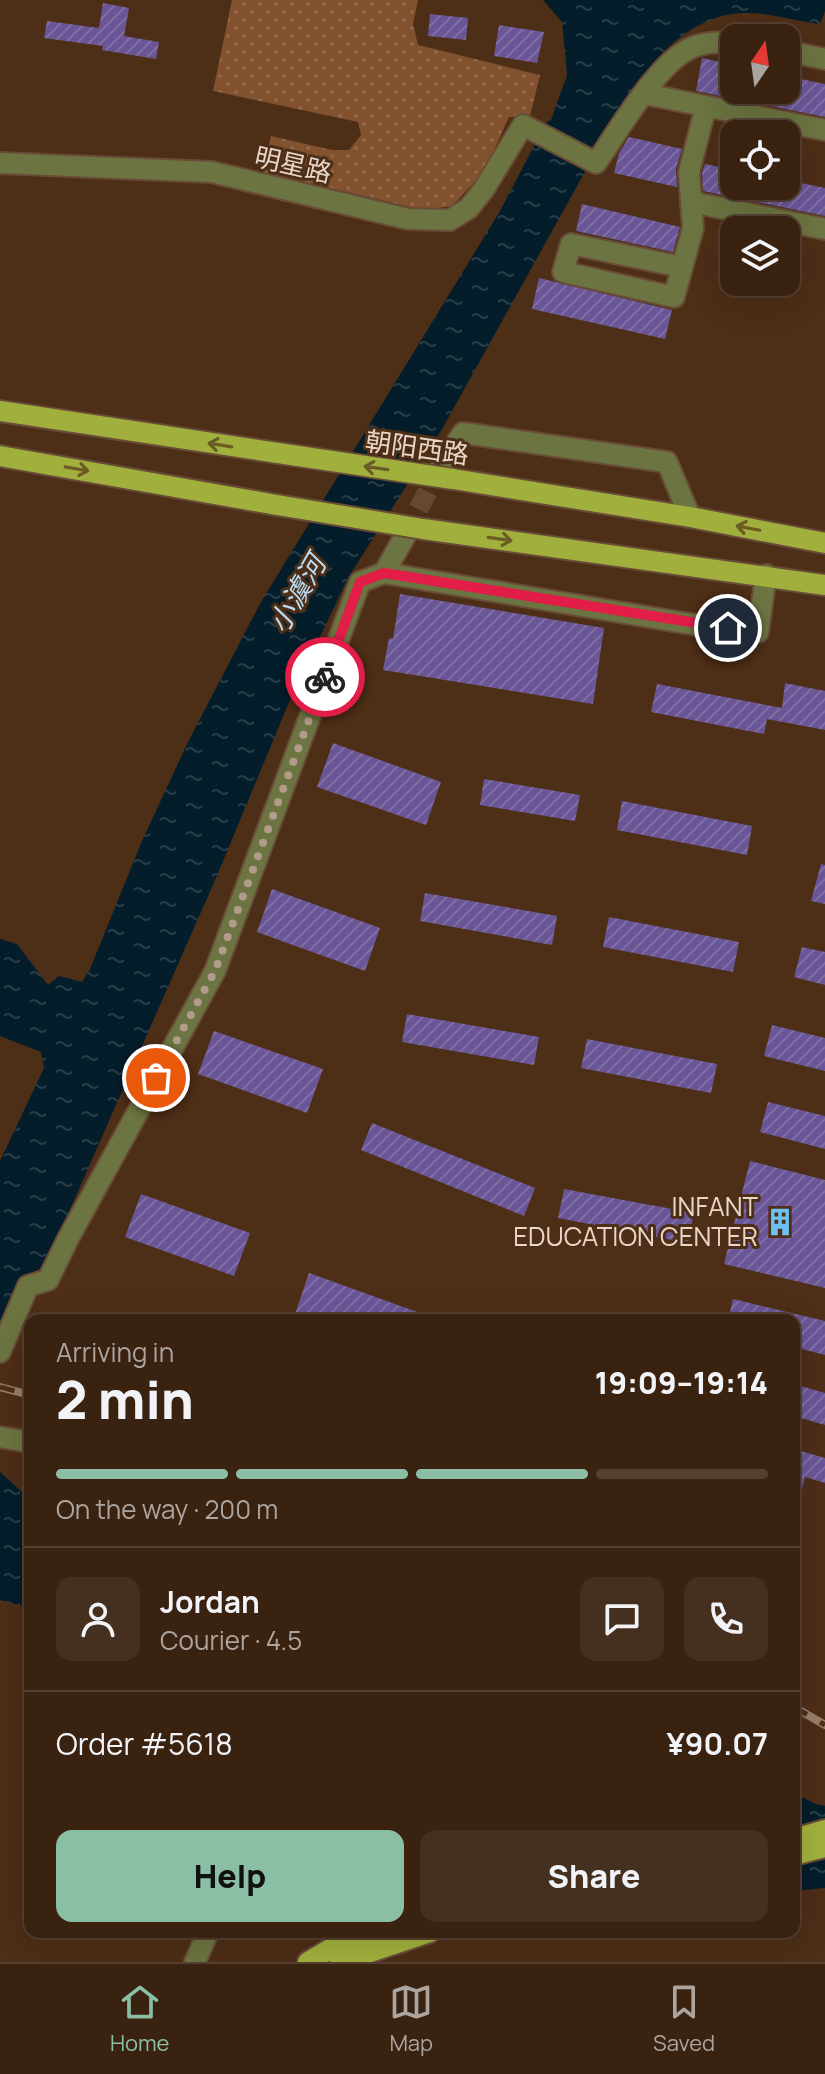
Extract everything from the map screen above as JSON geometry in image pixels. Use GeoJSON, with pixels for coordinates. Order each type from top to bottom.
{"type":"FeatureCollection","features":[{"type":"Feature","properties":{"kind":"main road","name":"朝阳西路"},"geometry":{"type":"LineString","coordinates":[[0,411],[298,456],[447,472],[825,543]]}},
{"type":"Feature","properties":{"kind":"main road"},"geometry":{"type":"LineString","coordinates":[[0,456],[414,532],[825,585]]}},
{"type":"Feature","properties":{"kind":"main road"},"geometry":{"type":"LineString","coordinates":[[800,1837],[825,1830]]}},
{"type":"Feature","properties":{"kind":"main road"},"geometry":{"type":"LineString","coordinates":[[800,1853],[825,1847]]}},
{"type":"Feature","properties":{"kind":"main road"},"geometry":{"type":"LineString","coordinates":[[308,1962],[330,1949],[361,1938]]}},
{"type":"Feature","properties":{"kind":"main road"},"geometry":{"type":"LineString","coordinates":[[340,1962],[412,1938]]}},
{"type":"Feature","properties":{"kind":"street"},"geometry":{"type":"LineString","coordinates":[[720,42],[691,48],[666,65],[645,94],[825,130]]}},
{"type":"Feature","properties":{"kind":"street"},"geometry":{"type":"LineString","coordinates":[[800,54],[825,59]]}},
{"type":"Feature","properties":{"kind":"street","name":"明星路"},"geometry":{"type":"LineString","coordinates":[[0,163],[212,172],[408,219],[450,220],[469,208],[484,189],[523,125],[596,163],[645,94]]}},
{"type":"Feature","properties":{"kind":"street"},"geometry":{"type":"LineString","coordinates":[[682,267],[571,244],[563,272],[674,297],[693,228],[689,172],[706,106]]}},
{"type":"Feature","properties":{"kind":"street"},"geometry":{"type":"LineString","coordinates":[[691,202],[825,229]]}},
{"type":"Feature","properties":{"kind":"street"},"geometry":{"type":"LineString","coordinates":[[447,472],[463,433],[667,462],[690,517]]}},
{"type":"Feature","properties":{"kind":"street"},"geometry":{"type":"LineString","coordinates":[[384,573],[414,532]]}},
{"type":"Feature","properties":{"kind":"street"},"geometry":{"type":"LineString","coordinates":[[0,1352],[28,1286],[48,1280],[215,971],[360,582],[384,573],[697,625],[758,632],[766,575]]}},
{"type":"Feature","properties":{"kind":"street"},"geometry":{"type":"LineString","coordinates":[[0,1437],[24,1441]]}},
{"type":"Feature","properties":{"kind":"street"},"geometry":{"type":"LineString","coordinates":[[195,1962],[205,1938]]}},
{"type":"Feature","properties":{"kind":"shaded area"},"geometry":{"type":"Polygon","coordinates":[[[232,0],[418,0],[413,24],[418,45],[540,75],[530,116],[509,117],[484,172],[452,206],[423,210],[263,172],[271,136],[332,150],[349,150],[361,135],[358,122],[213,91],[232,0]]]}},
{"type":"Feature","properties":{"kind":"water"},"geometry":{"type":"Polygon","coordinates":[[[543,0],[825,0],[825,11],[820,24],[746,13],[720,17],[696,27],[674,42],[654,62],[593,152],[544,124],[551,120],[567,75],[562,22],[543,0]]]}},
{"type":"Feature","properties":{"kind":"water","name":"小澞河"},"geometry":{"type":"Polygon","coordinates":[[[535,144],[586,170],[441,431],[348,578],[290,700],[216,878],[68,1214],[40,1269],[18,1279],[10,1317],[0,1333],[0,1161],[44,1068],[41,1052],[0,1036],[0,939],[17,944],[48,985],[59,976],[82,982],[189,740],[261,602],[500,211],[535,144]]]}},
{"type":"Feature","properties":{"kind":"water"},"geometry":{"type":"Polygon","coordinates":[[[0,1472],[24,1494],[24,1606],[0,1600],[0,1472]]]}},
{"type":"Feature","properties":{"kind":"water"},"geometry":{"type":"Polygon","coordinates":[[[800,1796],[825,1806],[825,1888],[800,1890],[800,1796]]]}},
{"type":"Feature","properties":{"kind":"building"},"geometry":{"type":"Polygon","coordinates":[[[103,3],[129,8],[124,36],[159,42],[156,59],[102,50],[103,46],[44,38],[47,21],[99,28],[103,3]]]}},
{"type":"Feature","properties":{"kind":"building"},"geometry":{"type":"Polygon","coordinates":[[[430,14],[468,18],[466,40],[428,36],[430,14]]]}},
{"type":"Feature","properties":{"kind":"building"},"geometry":{"type":"Polygon","coordinates":[[[499,25],[544,32],[537,63],[494,56],[499,25]]]}},
{"type":"Feature","properties":{"kind":"building"},"geometry":{"type":"Polygon","coordinates":[[[702,58],[720,62],[720,96],[696,91],[702,58]]]}},
{"type":"Feature","properties":{"kind":"building"},"geometry":{"type":"Polygon","coordinates":[[[800,79],[825,84],[825,117],[760,104],[800,104],[800,79]]]}},
{"type":"Feature","properties":{"kind":"building"},"geometry":{"type":"Polygon","coordinates":[[[629,137],[682,149],[676,169],[677,187],[614,173],[619,153],[629,137]]]}},
{"type":"Feature","properties":{"kind":"building"},"geometry":{"type":"Polygon","coordinates":[[[705,164],[720,167],[720,194],[703,191],[705,164]]]}},
{"type":"Feature","properties":{"kind":"building"},"geometry":{"type":"Polygon","coordinates":[[[800,183],[825,188],[825,216],[747,200],[800,200],[800,183]]]}},
{"type":"Feature","properties":{"kind":"building"},"geometry":{"type":"Polygon","coordinates":[[[582,204],[680,227],[673,252],[576,231],[582,204]]]}},
{"type":"Feature","properties":{"kind":"building"},"geometry":{"type":"Polygon","coordinates":[[[539,278],[672,310],[665,339],[532,309],[539,278]]]}},
{"type":"Feature","properties":{"kind":"building"},"geometry":{"type":"Polygon","coordinates":[[[400,594],[604,628],[593,704],[383,670],[389,638],[393,639],[400,594]]]}},
{"type":"Feature","properties":{"kind":"building"},"geometry":{"type":"Polygon","coordinates":[[[785,683],[825,691],[825,730],[767,719],[764,734],[651,712],[657,684],[782,708],[785,683]]]}},
{"type":"Feature","properties":{"kind":"building"},"geometry":{"type":"Polygon","coordinates":[[[333,743],[441,782],[426,825],[317,787],[333,743]]]}},
{"type":"Feature","properties":{"kind":"building"},"geometry":{"type":"Polygon","coordinates":[[[484,779],[580,795],[575,821],[480,805],[484,779]]]}},
{"type":"Feature","properties":{"kind":"building"},"geometry":{"type":"Polygon","coordinates":[[[622,801],[752,826],[747,855],[617,830],[622,801]]]}},
{"type":"Feature","properties":{"kind":"building"},"geometry":{"type":"Polygon","coordinates":[[[821,864],[825,865],[825,904],[811,901],[821,864]]]}},
{"type":"Feature","properties":{"kind":"building"},"geometry":{"type":"Polygon","coordinates":[[[272,889],[380,928],[365,971],[257,932],[272,889]]]}},
{"type":"Feature","properties":{"kind":"building"},"geometry":{"type":"Polygon","coordinates":[[[425,893],[557,916],[552,945],[420,921],[425,893]]]}},
{"type":"Feature","properties":{"kind":"building"},"geometry":{"type":"Polygon","coordinates":[[[609,917],[739,942],[733,972],[603,947],[609,917]]]}},
{"type":"Feature","properties":{"kind":"building"},"geometry":{"type":"Polygon","coordinates":[[[802,947],[825,952],[825,985],[794,977],[802,947]]]}},
{"type":"Feature","properties":{"kind":"building"},"geometry":{"type":"Polygon","coordinates":[[[407,1014],[539,1037],[534,1065],[402,1042],[407,1014]]]}},
{"type":"Feature","properties":{"kind":"building"},"geometry":{"type":"Polygon","coordinates":[[[772,1025],[825,1038],[825,1071],[764,1056],[772,1025]]]}},
{"type":"Feature","properties":{"kind":"building"},"geometry":{"type":"Polygon","coordinates":[[[214,1031],[323,1069],[307,1113],[198,1074],[214,1031]]]}},
{"type":"Feature","properties":{"kind":"building"},"geometry":{"type":"Polygon","coordinates":[[[587,1039],[717,1064],[711,1093],[581,1068],[587,1039]]]}},
{"type":"Feature","properties":{"kind":"building"},"geometry":{"type":"Polygon","coordinates":[[[768,1102],[825,1116],[825,1149],[760,1132],[768,1102]]]}},
{"type":"Feature","properties":{"kind":"building"},"geometry":{"type":"Polygon","coordinates":[[[372,1123],[535,1188],[524,1216],[361,1150],[372,1123]]]}},
{"type":"Feature","properties":{"kind":"building","name":"INFANT EDUCATION CENTER"},"geometry":{"type":"Polygon","coordinates":[[[750,1161],[825,1180],[825,1288],[724,1264],[750,1161]]]}},
{"type":"Feature","properties":{"kind":"building"},"geometry":{"type":"Polygon","coordinates":[[[564,1189],[694,1213],[688,1243],[558,1218],[564,1189]]]}},
{"type":"Feature","properties":{"kind":"building"},"geometry":{"type":"Polygon","coordinates":[[[141,1194],[250,1233],[234,1276],[125,1237],[141,1194]]]}},
{"type":"Feature","properties":{"kind":"building"},"geometry":{"type":"Polygon","coordinates":[[[309,1273],[423,1314],[295,1314],[309,1273]]]}},
{"type":"Feature","properties":{"kind":"building"},"geometry":{"type":"Polygon","coordinates":[[[733,1299],[796,1314],[729,1314],[733,1299]]]}},
{"type":"Feature","properties":{"kind":"building"},"geometry":{"type":"Polygon","coordinates":[[[800,1315],[825,1321],[825,1355],[800,1349],[800,1315]]]}},
{"type":"Feature","properties":{"kind":"building"},"geometry":{"type":"Polygon","coordinates":[[[800,1386],[825,1393],[825,1425],[800,1418],[800,1386]]]}},
{"type":"Feature","properties":{"kind":"building"},"geometry":{"type":"Polygon","coordinates":[[[800,1451],[825,1458],[825,1483],[805,1477],[800,1497],[800,1451]]]}},
{"type":"Feature","properties":{"kind":"tunnel"},"geometry":{"type":"LineString","coordinates":[[405,536],[441,465]]}},
{"type":"Feature","properties":{"kind":"railway"},"geometry":{"type":"LineString","coordinates":[[0,1387],[24,1393]]}},
{"type":"Feature","properties":{"kind":"railway"},"geometry":{"type":"LineString","coordinates":[[800,1710],[825,1725]]}},
{"type":"Feature","properties":{"kind":"way so far"},"geometry":{"type":"LineString","coordinates":[[156,1078],[215,971],[325,677]]}},
{"type":"Feature","properties":{"kind":"place","name":"INFANT EDUCATION CENTER"},"geometry":{"type":"Point","coordinates":[780,1222]}},
{"type":"Feature","properties":{"kind":"route"},"geometry":{"type":"LineString","coordinates":[[325,677],[360,582],[384,573],[728,628]]}}]}
